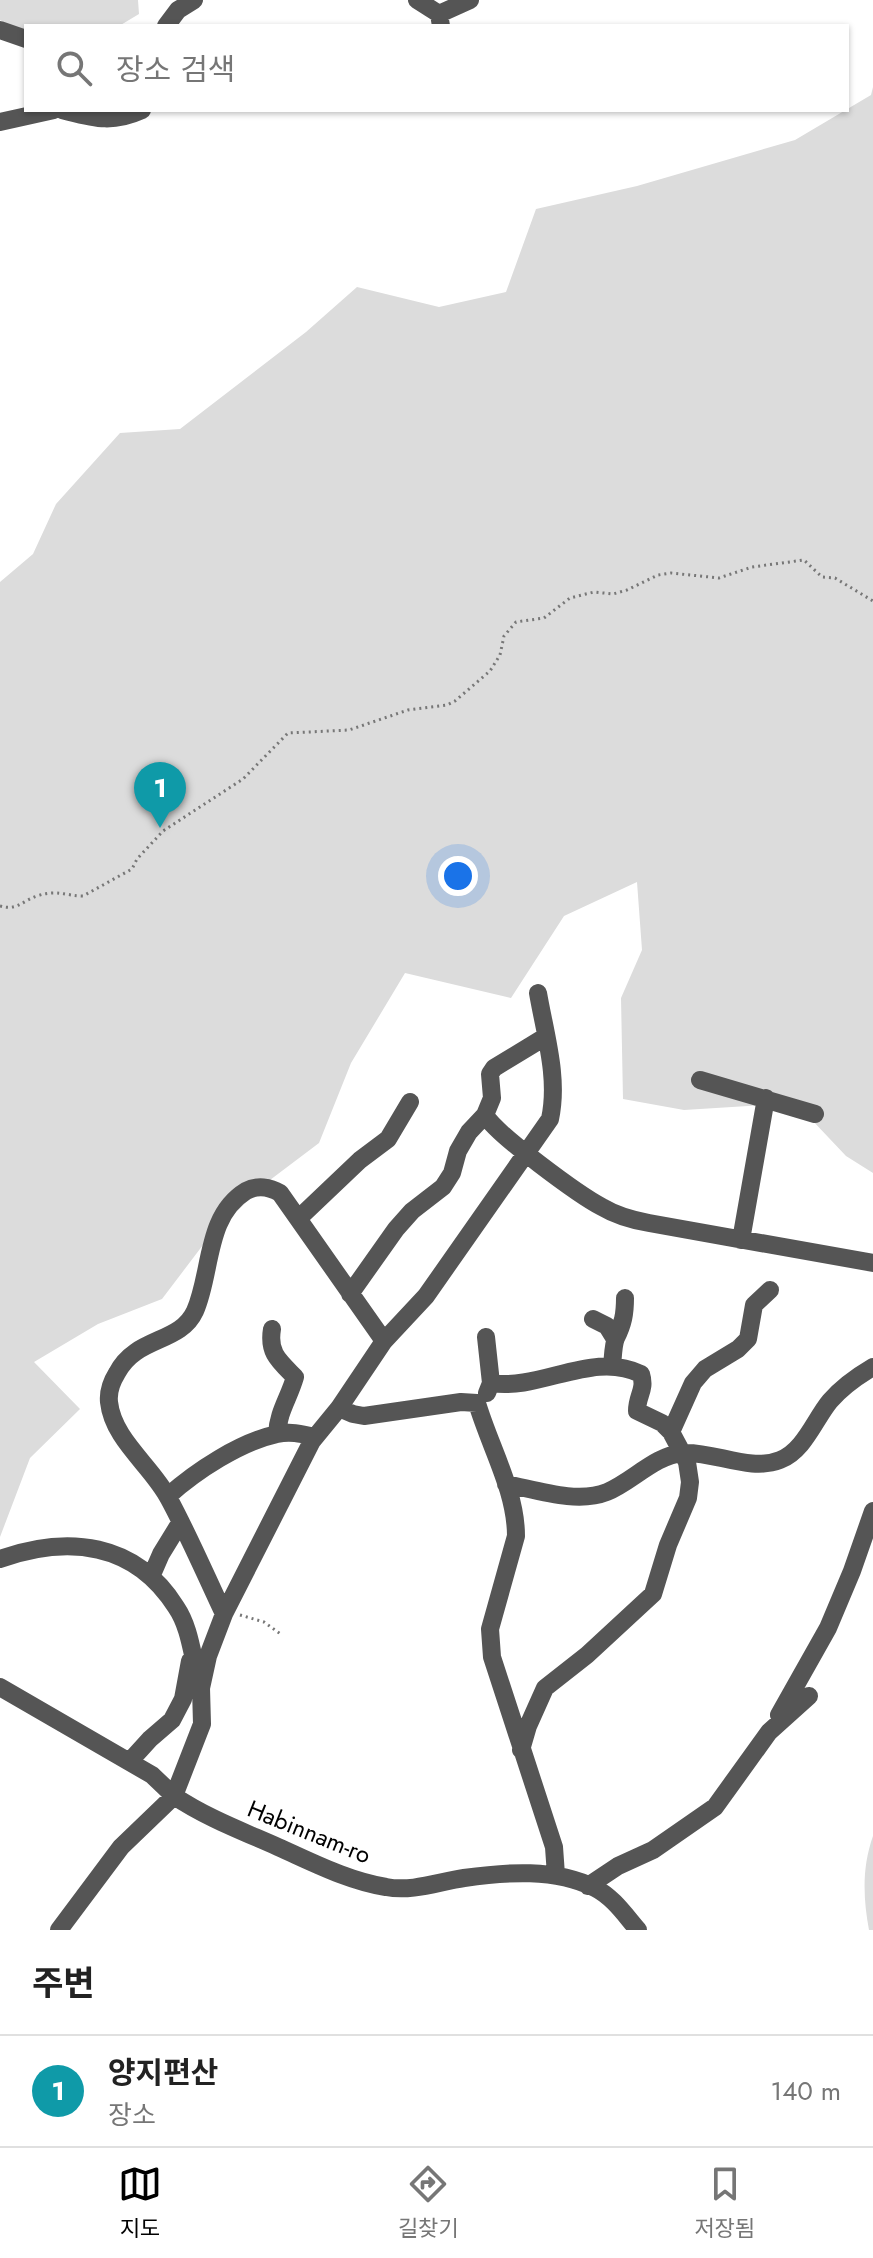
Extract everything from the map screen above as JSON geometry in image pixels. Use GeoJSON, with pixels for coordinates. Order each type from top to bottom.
{"type":"FeatureCollection","features":[{"type":"Feature","properties":{"kind":"street"},"geometry":{"type":"LineString","coordinates":[[168,24],[178,10],[194,0]]}},
{"type":"Feature","properties":{"kind":"street"},"geometry":{"type":"LineString","coordinates":[[417,0],[440,20],[470,0]]}},
{"type":"Feature","properties":{"kind":"street"},"geometry":{"type":"LineString","coordinates":[[0,30],[24,38]]}},
{"type":"Feature","properties":{"kind":"street"},"geometry":{"type":"LineString","coordinates":[[0,122],[45,112]]}},
{"type":"Feature","properties":{"kind":"street"},"geometry":{"type":"LineString","coordinates":[[70,112],[102,120],[137,112]]}},
{"type":"Feature","properties":{"kind":"street"},"geometry":{"type":"LineString","coordinates":[[201,1688],[208,1656],[224,1614],[315,1437],[339,1408],[384,1341],[426,1296],[550,1119],[554,1080],[538,993]]}},
{"type":"Feature","properties":{"kind":"street"},"geometry":{"type":"LineString","coordinates":[[350,1294],[396,1229],[412,1211],[443,1187],[452,1173],[458,1151],[469,1132],[485,1115],[492,1098],[490,1074],[494,1068],[545,1037]]}},
{"type":"Feature","properties":{"kind":"street"},"geometry":{"type":"LineString","coordinates":[[700,1080],[815,1114]]}},
{"type":"Feature","properties":{"kind":"street"},"geometry":{"type":"LineString","coordinates":[[741,1240],[766,1098]]}},
{"type":"Feature","properties":{"kind":"street"},"geometry":{"type":"LineString","coordinates":[[299,1218],[360,1160],[388,1139],[410,1102]]}},
{"type":"Feature","properties":{"kind":"street"},"geometry":{"type":"LineString","coordinates":[[485,1115],[489,1122],[526,1153],[598,1206],[623,1218],[873,1263]]}},
{"type":"Feature","properties":{"kind":"street"},"geometry":{"type":"LineString","coordinates":[[224,1614],[168,1496],[113,1418],[108,1399],[123,1361],[140,1347],[187,1325],[196,1309],[213,1242],[223,1217],[234,1199],[251,1188],[271,1188],[280,1193],[384,1341]]}},
{"type":"Feature","properties":{"kind":"street"},"geometry":{"type":"LineString","coordinates":[[671,1432],[693,1383],[705,1369],[738,1349],[748,1339],[754,1305],[770,1290]]}},
{"type":"Feature","properties":{"kind":"street"},"geometry":{"type":"LineString","coordinates":[[612,1366],[615,1339],[621,1332],[625,1298]]}},
{"type":"Feature","properties":{"kind":"street"},"geometry":{"type":"LineString","coordinates":[[593,1319],[607,1326],[615,1339]]}},
{"type":"Feature","properties":{"kind":"street"},"geometry":{"type":"LineString","coordinates":[[272,1329],[272,1350],[278,1362],[295,1377],[279,1411],[277,1434]]}},
{"type":"Feature","properties":{"kind":"street"},"geometry":{"type":"LineString","coordinates":[[339,1408],[364,1416],[461,1402],[477,1403],[487,1393],[491,1383],[486,1337]]}},
{"type":"Feature","properties":{"kind":"street"},"geometry":{"type":"LineString","coordinates":[[491,1383],[521,1384],[549,1375],[612,1366],[628,1367],[641,1374],[644,1385],[637,1411],[662,1423],[671,1432],[687,1462],[690,1482],[688,1498],[672,1534],[653,1594],[587,1655],[545,1688],[528,1726],[521,1752]]}},
{"type":"Feature","properties":{"kind":"street"},"geometry":{"type":"LineString","coordinates":[[506,1484],[591,1497],[610,1491],[629,1478],[681,1453],[750,1462],[781,1460],[799,1446],[827,1404],[846,1383],[873,1367]]}},
{"type":"Feature","properties":{"kind":"street"},"geometry":{"type":"LineString","coordinates":[[477,1403],[516,1522],[516,1536],[495,1606],[491,1641],[496,1674],[554,1847],[556,1875]]}},
{"type":"Feature","properties":{"kind":"street"},"geometry":{"type":"LineString","coordinates":[[168,1496],[204,1466],[277,1434],[295,1432],[315,1437]]}},
{"type":"Feature","properties":{"kind":"street"},"geometry":{"type":"LineString","coordinates":[[588,1886],[618,1866],[653,1850],[715,1807],[769,1732],[828,1628],[872,1515]]}},
{"type":"Feature","properties":{"kind":"street"},"geometry":{"type":"LineString","coordinates":[[151,1577],[180,1523]]}},
{"type":"Feature","properties":{"kind":"street"},"geometry":{"type":"LineString","coordinates":[[0,1559],[59,1546],[98,1548],[129,1560],[151,1577],[177,1607],[192,1646],[201,1688],[202,1724],[174,1796],[121,1847],[59,1930]]}},
{"type":"Feature","properties":{"kind":"street"},"geometry":{"type":"LineString","coordinates":[[130,1761],[172,1720],[188,1680],[192,1646]]}},
{"type":"Feature","properties":{"kind":"street","name":"Habinnam-ro"},"geometry":{"type":"LineString","coordinates":[[0,1687],[130,1761],[197,1811],[353,1879],[388,1888],[425,1886],[479,1877],[556,1875],[588,1886],[615,1903],[638,1930]]}},
{"type":"Feature","properties":{"kind":"street"},"geometry":{"type":"LineString","coordinates":[[769,1732],[809,1696]]}},
{"type":"Feature","properties":{"kind":"path"},"geometry":{"type":"LineString","coordinates":[[0,906],[9,909],[22,906],[35,896],[66,892],[83,896],[132,869],[137,859],[163,831],[243,779],[288,733],[349,730],[392,714],[455,701],[490,671],[500,655],[504,636],[516,622],[544,618],[570,598],[594,592],[613,594],[658,575],[671,573],[719,578],[752,567],[804,560],[822,577],[835,578],[873,601]]}},
{"type":"Feature","properties":{"kind":"path"},"geometry":{"type":"LineString","coordinates":[[224,1614],[242,1615],[264,1622],[282,1635]]}},
{"type":"Feature","properties":{"kind":"shaded area"},"geometry":{"type":"Polygon","coordinates":[[[0,0],[138,0],[139,14],[122,24],[24,24],[24,34],[0,20],[0,0]]]}},
{"type":"Feature","properties":{"kind":"shaded area"},"geometry":{"type":"Polygon","coordinates":[[[873,87],[873,1173],[846,1156],[811,1119],[764,1105],[684,1110],[623,1099],[621,998],[642,950],[637,882],[564,916],[511,998],[405,973],[351,1063],[319,1143],[266,1183],[206,1241],[162,1299],[98,1324],[34,1362],[80,1409],[30,1458],[0,1537],[0,582],[33,554],[56,504],[120,433],[180,429],[306,332],[357,287],[439,307],[506,292],[536,209],[637,186],[795,140],[842,112],[849,112],[849,108],[871,95],[873,87]]]}},
{"type":"Feature","properties":{"kind":"shaded area"},"geometry":{"type":"Polygon","coordinates":[[[873,1836],[873,1930],[869,1930],[865,1883],[873,1836]]]}},
{"type":"Feature","properties":{"kind":"place","name":"양지편산"},"geometry":{"type":"Point","coordinates":[160,828]}}]}
